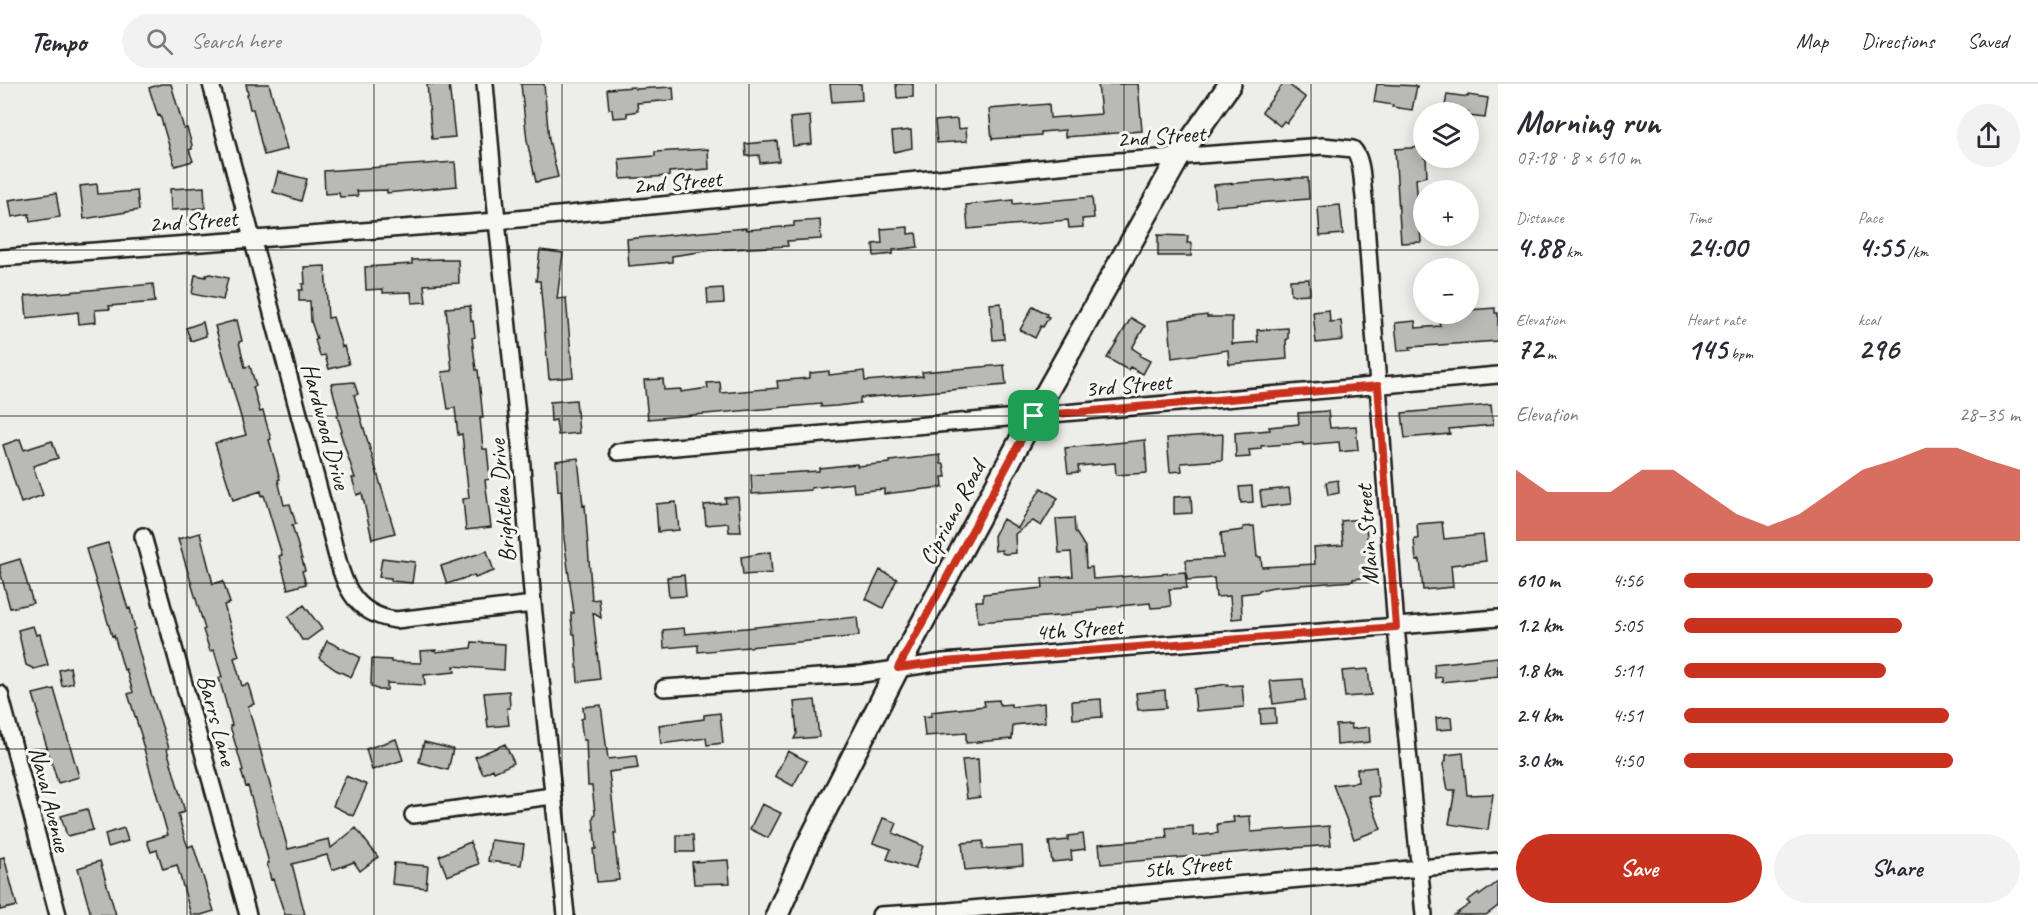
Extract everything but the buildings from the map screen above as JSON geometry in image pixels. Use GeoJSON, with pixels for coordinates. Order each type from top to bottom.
{"type":"FeatureCollection","features":[{"type":"Feature","properties":{"kind":"street","name":"Hardwood Drive"},"geometry":{"type":"LineString","coordinates":[[211,84],[328,523],[348,589],[358,603],[374,615],[396,620],[533,604]]}},
{"type":"Feature","properties":{"kind":"street","name":"Brightlea Drive"},"geometry":{"type":"LineString","coordinates":[[485,84],[521,454],[533,604],[566,915]]}},
{"type":"Feature","properties":{"kind":"street","name":"Cipriano Road"},"geometry":{"type":"LineString","coordinates":[[777,915],[807,846],[898,668],[1034,416],[1179,158],[1230,84]]}},
{"type":"Feature","properties":{"kind":"street","name":"2nd Street"},"geometry":{"type":"LineString","coordinates":[[0,258],[497,221],[1091,163],[1323,146],[1347,147],[1356,152]]}},
{"type":"Feature","properties":{"kind":"street","name":"Main Street"},"geometry":{"type":"LineString","coordinates":[[1356,152],[1364,197],[1396,627],[1424,915]]}},
{"type":"Feature","properties":{"kind":"street","name":"3rd Street"},"geometry":{"type":"LineString","coordinates":[[618,452],[1498,375]]}},
{"type":"Feature","properties":{"kind":"street","name":"Barrs Lane"},"geometry":{"type":"LineString","coordinates":[[143,536],[248,915]]}},
{"type":"Feature","properties":{"kind":"street","name":"4th Street"},"geometry":{"type":"LineString","coordinates":[[664,688],[862,674],[943,662],[1498,618]]}},
{"type":"Feature","properties":{"kind":"street","name":"Naval Avenue"},"geometry":{"type":"LineString","coordinates":[[0,694],[58,915]]}},
{"type":"Feature","properties":{"kind":"street"},"geometry":{"type":"LineString","coordinates":[[413,815],[552,796]]}},
{"type":"Feature","properties":{"kind":"street","name":"5th Street"},"geometry":{"type":"LineString","coordinates":[[880,915],[949,911],[1498,861]]}},
{"type":"Feature","properties":{"kind":"route"},"geometry":{"type":"LineString","coordinates":[[1378,386],[1396,627],[943,662],[898,668],[1034,416],[1378,386]]}}]}
